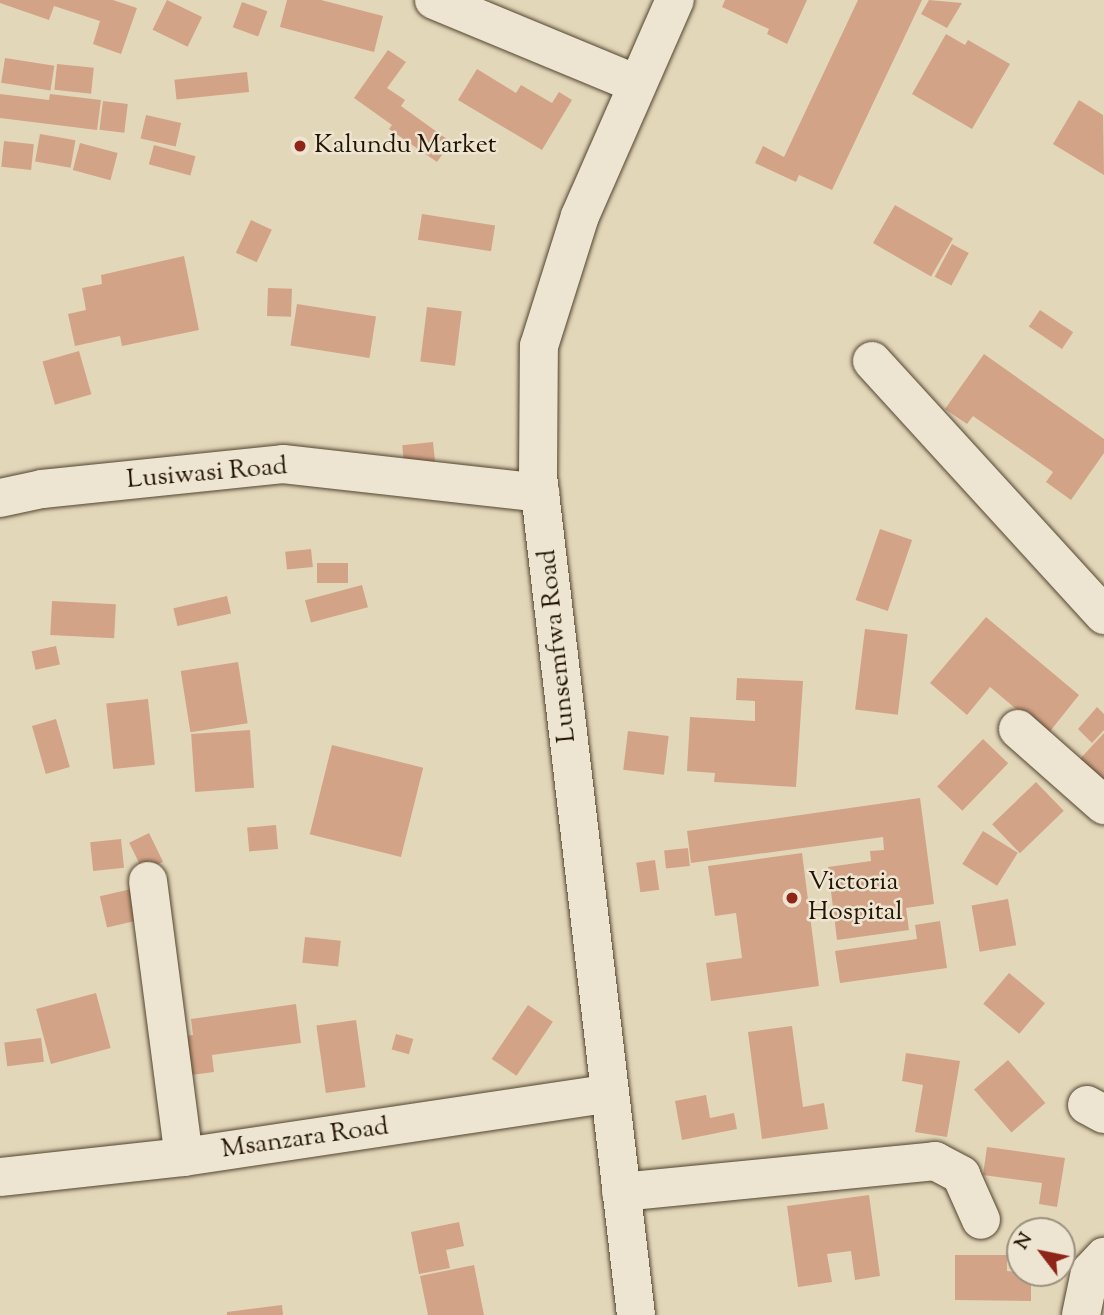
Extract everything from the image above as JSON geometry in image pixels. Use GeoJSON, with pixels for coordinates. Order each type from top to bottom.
{"type":"FeatureCollection","features":[{"type":"Feature","properties":{"kind":"street"},"geometry":{"type":"LineString","coordinates":[[434,0],[637,84]]}},
{"type":"Feature","properties":{"kind":"street","name":"Lunsemfwa Road"},"geometry":{"type":"LineString","coordinates":[[636,1315],[608,1094],[540,493],[539,346],[580,216],[675,0]]}},
{"type":"Feature","properties":{"kind":"street"},"geometry":{"type":"LineString","coordinates":[[872,362],[1104,615]]}},
{"type":"Feature","properties":{"kind":"street","name":"Lusiwasi Road"},"geometry":{"type":"LineString","coordinates":[[0,498],[42,489],[283,464],[540,493]]}},
{"type":"Feature","properties":{"kind":"street"},"geometry":{"type":"LineString","coordinates":[[1018,729],[1104,806]]}},
{"type":"Feature","properties":{"kind":"street"},"geometry":{"type":"LineString","coordinates":[[148,881],[184,1157]]}},
{"type":"Feature","properties":{"kind":"street","name":"Msanzara Road"},"geometry":{"type":"LineString","coordinates":[[0,1177],[184,1157],[608,1094]]}},
{"type":"Feature","properties":{"kind":"street"},"geometry":{"type":"LineString","coordinates":[[621,1192],[935,1161],[961,1175],[981,1220]]}},
{"type":"Feature","properties":{"kind":"street"},"geometry":{"type":"LineString","coordinates":[[1081,1315],[1090,1272],[1104,1257]]}},
{"type":"Feature","properties":{"kind":"building"},"geometry":{"type":"Polygon","coordinates":[[[0,0],[113,0],[137,8],[121,54],[93,44],[100,21],[54,6],[49,20],[0,3],[0,0]]]}},
{"type":"Feature","properties":{"kind":"building"},"geometry":{"type":"Polygon","coordinates":[[[167,0],[202,17],[188,47],[153,30],[167,0]]]}},
{"type":"Feature","properties":{"kind":"building"},"geometry":{"type":"Polygon","coordinates":[[[287,0],[321,0],[383,16],[374,52],[280,27],[287,0]]]}},
{"type":"Feature","properties":{"kind":"building"},"geometry":{"type":"Polygon","coordinates":[[[725,0],[807,0],[787,44],[767,34],[769,29],[722,7],[725,0]]]}},
{"type":"Feature","properties":{"kind":"building"},"geometry":{"type":"Polygon","coordinates":[[[858,0],[922,0],[832,190],[799,175],[796,182],[755,163],[763,146],[784,157],[858,0]]]}},
{"type":"Feature","properties":{"kind":"building"},"geometry":{"type":"Polygon","coordinates":[[[929,0],[962,3],[947,28],[921,14],[929,0]]]}},
{"type":"Feature","properties":{"kind":"building"},"geometry":{"type":"Polygon","coordinates":[[[242,2],[267,11],[258,37],[233,27],[242,2]]]}},
{"type":"Feature","properties":{"kind":"building"},"geometry":{"type":"Polygon","coordinates":[[[946,34],[965,45],[968,40],[1010,64],[972,129],[912,94],[946,34]]]}},
{"type":"Feature","properties":{"kind":"building"},"geometry":{"type":"Polygon","coordinates":[[[388,50],[406,62],[387,88],[405,100],[401,106],[451,142],[437,162],[389,129],[392,125],[354,98],[388,50]]]}},
{"type":"Feature","properties":{"kind":"building"},"geometry":{"type":"Polygon","coordinates":[[[5,58],[54,66],[50,91],[1,83],[5,58]]]}},
{"type":"Feature","properties":{"kind":"building"},"geometry":{"type":"Polygon","coordinates":[[[57,64],[94,68],[91,94],[54,90],[57,64]]]}},
{"type":"Feature","properties":{"kind":"building"},"geometry":{"type":"Polygon","coordinates":[[[477,69],[516,93],[521,85],[552,103],[559,92],[572,100],[542,150],[458,100],[477,69]]]}},
{"type":"Feature","properties":{"kind":"building"},"geometry":{"type":"Polygon","coordinates":[[[247,72],[249,92],[176,100],[174,80],[247,72]]]}},
{"type":"Feature","properties":{"kind":"building"},"geometry":{"type":"Polygon","coordinates":[[[0,94],[49,100],[50,94],[101,100],[97,130],[0,118],[0,94]]]}},
{"type":"Feature","properties":{"kind":"building"},"geometry":{"type":"Polygon","coordinates":[[[1079,100],[1103,115],[1104,175],[1053,144],[1079,100]]]}},
{"type":"Feature","properties":{"kind":"building"},"geometry":{"type":"Polygon","coordinates":[[[103,101],[128,104],[124,133],[99,130],[103,101]]]}},
{"type":"Feature","properties":{"kind":"building"},"geometry":{"type":"Polygon","coordinates":[[[146,115],[181,123],[176,146],[141,138],[146,115]]]}},
{"type":"Feature","properties":{"kind":"building"},"geometry":{"type":"Polygon","coordinates":[[[40,134],[75,140],[71,168],[35,162],[40,134]]]}},
{"type":"Feature","properties":{"kind":"building"},"geometry":{"type":"Polygon","coordinates":[[[4,141],[34,144],[31,170],[1,167],[4,141]]]}},
{"type":"Feature","properties":{"kind":"building"},"geometry":{"type":"Polygon","coordinates":[[[80,143],[118,153],[110,180],[73,170],[80,143]]]}},
{"type":"Feature","properties":{"kind":"building"},"geometry":{"type":"Polygon","coordinates":[[[154,145],[196,156],[190,175],[149,164],[154,145]]]}},
{"type":"Feature","properties":{"kind":"building"},"geometry":{"type":"Polygon","coordinates":[[[895,205],[953,238],[931,277],[873,243],[895,205]]]}},
{"type":"Feature","properties":{"kind":"building"},"geometry":{"type":"Polygon","coordinates":[[[422,214],[495,226],[491,251],[418,240],[422,214]]]}},
{"type":"Feature","properties":{"kind":"building"},"geometry":{"type":"Polygon","coordinates":[[[251,220],[272,230],[257,262],[236,253],[251,220]]]}},
{"type":"Feature","properties":{"kind":"building"},"geometry":{"type":"Polygon","coordinates":[[[952,244],[969,253],[951,286],[935,277],[952,244]]]}},
{"type":"Feature","properties":{"kind":"building"},"geometry":{"type":"Polygon","coordinates":[[[184,256],[199,330],[122,346],[120,336],[75,346],[68,314],[86,310],[82,288],[102,284],[101,275],[184,256]]]}},
{"type":"Feature","properties":{"kind":"building"},"geometry":{"type":"Polygon","coordinates":[[[268,288],[292,289],[291,317],[267,316],[268,288]]]}},
{"type":"Feature","properties":{"kind":"building"},"geometry":{"type":"Polygon","coordinates":[[[297,304],[376,317],[369,358],[290,345],[297,304]]]}},
{"type":"Feature","properties":{"kind":"building"},"geometry":{"type":"Polygon","coordinates":[[[427,307],[462,311],[455,366],[420,362],[427,307]]]}},
{"type":"Feature","properties":{"kind":"building"},"geometry":{"type":"Polygon","coordinates":[[[1040,310],[1073,332],[1062,349],[1029,327],[1040,310]]]}},
{"type":"Feature","properties":{"kind":"building"},"geometry":{"type":"Polygon","coordinates":[[[79,351],[91,394],[55,405],[42,361],[79,351]]]}},
{"type":"Feature","properties":{"kind":"building"},"geometry":{"type":"Polygon","coordinates":[[[984,354],[1104,439],[1104,453],[1071,500],[1046,482],[1053,472],[973,416],[967,424],[945,409],[984,354]]]}},
{"type":"Feature","properties":{"kind":"building"},"geometry":{"type":"Polygon","coordinates":[[[433,442],[436,473],[405,476],[402,445],[433,442]]]}},
{"type":"Feature","properties":{"kind":"building"},"geometry":{"type":"Polygon","coordinates":[[[880,529],[912,540],[888,611],[856,600],[880,529]]]}},
{"type":"Feature","properties":{"kind":"building"},"geometry":{"type":"Polygon","coordinates":[[[311,549],[313,567],[287,570],[285,552],[311,549]]]}},
{"type":"Feature","properties":{"kind":"building"},"geometry":{"type":"Polygon","coordinates":[[[317,563],[348,563],[348,583],[317,583],[317,563]]]}},
{"type":"Feature","properties":{"kind":"building"},"geometry":{"type":"Polygon","coordinates":[[[362,585],[368,607],[311,622],[305,600],[362,585]]]}},
{"type":"Feature","properties":{"kind":"building"},"geometry":{"type":"Polygon","coordinates":[[[227,596],[231,614],[177,626],[173,608],[227,596]]]}},
{"type":"Feature","properties":{"kind":"building"},"geometry":{"type":"Polygon","coordinates":[[[52,601],[116,604],[114,638],[50,635],[52,601]]]}},
{"type":"Feature","properties":{"kind":"building"},"geometry":{"type":"Polygon","coordinates":[[[986,617],[1079,695],[1047,735],[990,687],[967,715],[930,683],[986,617]]]}},
{"type":"Feature","properties":{"kind":"building"},"geometry":{"type":"Polygon","coordinates":[[[865,629],[908,634],[898,715],[855,709],[865,629]]]}},
{"type":"Feature","properties":{"kind":"building"},"geometry":{"type":"Polygon","coordinates":[[[56,646],[60,665],[35,670],[32,651],[56,646]]]}},
{"type":"Feature","properties":{"kind":"building"},"geometry":{"type":"Polygon","coordinates":[[[238,662],[248,723],[190,732],[181,671],[238,662]]]}},
{"type":"Feature","properties":{"kind":"building"},"geometry":{"type":"Polygon","coordinates":[[[737,678],[803,681],[796,787],[714,782],[715,773],[687,771],[690,717],[755,721],[755,701],[736,700],[737,678]]]}},
{"type":"Feature","properties":{"kind":"building"},"geometry":{"type":"Polygon","coordinates":[[[148,699],[155,765],[113,769],[106,703],[148,699]]]}},
{"type":"Feature","properties":{"kind":"building"},"geometry":{"type":"Polygon","coordinates":[[[1097,707],[1104,714],[1104,730],[1092,743],[1078,729],[1097,707]]]}},
{"type":"Feature","properties":{"kind":"building"},"geometry":{"type":"Polygon","coordinates":[[[56,719],[70,767],[46,774],[32,726],[56,719]]]}},
{"type":"Feature","properties":{"kind":"building"},"geometry":{"type":"Polygon","coordinates":[[[250,730],[254,788],[195,792],[191,734],[250,730]]]}},
{"type":"Feature","properties":{"kind":"building"},"geometry":{"type":"Polygon","coordinates":[[[628,731],[669,736],[664,775],[623,770],[628,731]]]}},
{"type":"Feature","properties":{"kind":"building"},"geometry":{"type":"Polygon","coordinates":[[[1104,733],[1104,782],[1079,760],[1104,733]]]}},
{"type":"Feature","properties":{"kind":"building"},"geometry":{"type":"Polygon","coordinates":[[[983,739],[1008,763],[962,811],[937,786],[983,739]]]}},
{"type":"Feature","properties":{"kind":"building"},"geometry":{"type":"Polygon","coordinates":[[[332,745],[423,768],[401,857],[310,834],[332,745]]]}},
{"type":"Feature","properties":{"kind":"building"},"geometry":{"type":"Polygon","coordinates":[[[1036,782],[1064,811],[1020,853],[992,824],[1036,782]]]}},
{"type":"Feature","properties":{"kind":"building"},"geometry":{"type":"Polygon","coordinates":[[[920,798],[934,904],[906,908],[909,930],[837,940],[828,867],[871,861],[870,851],[884,850],[883,837],[691,863],[687,831],[920,798]]]}},
{"type":"Feature","properties":{"kind":"building"},"geometry":{"type":"Polygon","coordinates":[[[276,825],[278,849],[249,851],[247,828],[276,825]]]}},
{"type":"Feature","properties":{"kind":"building"},"geometry":{"type":"Polygon","coordinates":[[[983,831],[1018,853],[997,886],[962,864],[983,831]]]}},
{"type":"Feature","properties":{"kind":"building"},"geometry":{"type":"Polygon","coordinates":[[[149,833],[163,862],[143,871],[129,843],[149,833]]]}},
{"type":"Feature","properties":{"kind":"building"},"geometry":{"type":"Polygon","coordinates":[[[121,839],[124,868],[93,871],[90,842],[121,839]]]}},
{"type":"Feature","properties":{"kind":"building"},"geometry":{"type":"Polygon","coordinates":[[[688,848],[690,866],[666,868],[664,851],[688,848]]]}},
{"type":"Feature","properties":{"kind":"building"},"geometry":{"type":"Polygon","coordinates":[[[802,853],[819,986],[711,1001],[706,963],[742,958],[736,913],[715,916],[708,866],[802,853]]]}},
{"type":"Feature","properties":{"kind":"building"},"geometry":{"type":"Polygon","coordinates":[[[655,860],[659,890],[640,892],[636,863],[655,860]]]}},
{"type":"Feature","properties":{"kind":"building"},"geometry":{"type":"Polygon","coordinates":[[[131,889],[138,920],[107,927],[100,896],[131,889]]]}},
{"type":"Feature","properties":{"kind":"building"},"geometry":{"type":"Polygon","coordinates":[[[1008,899],[1016,945],[980,952],[972,905],[1008,899]]]}},
{"type":"Feature","properties":{"kind":"building"},"geometry":{"type":"Polygon","coordinates":[[[940,921],[947,968],[840,983],[835,951],[917,939],[915,925],[940,921]]]}},
{"type":"Feature","properties":{"kind":"building"},"geometry":{"type":"Polygon","coordinates":[[[305,937],[341,941],[338,967],[302,963],[305,937]]]}},
{"type":"Feature","properties":{"kind":"building"},"geometry":{"type":"Polygon","coordinates":[[[1009,973],[1045,1003],[1019,1034],[983,1004],[1009,973]]]}},
{"type":"Feature","properties":{"kind":"building"},"geometry":{"type":"Polygon","coordinates":[[[96,993],[111,1048],[51,1064],[36,1009],[96,993]]]}},
{"type":"Feature","properties":{"kind":"building"},"geometry":{"type":"Polygon","coordinates":[[[296,1004],[301,1043],[212,1055],[214,1072],[176,1077],[171,1038],[193,1035],[191,1019],[296,1004]]]}},
{"type":"Feature","properties":{"kind":"building"},"geometry":{"type":"Polygon","coordinates":[[[528,1005],[553,1022],[517,1076],[492,1059],[528,1005]]]}},
{"type":"Feature","properties":{"kind":"building"},"geometry":{"type":"Polygon","coordinates":[[[356,1020],[365,1087],[326,1093],[316,1026],[356,1020]]]}},
{"type":"Feature","properties":{"kind":"building"},"geometry":{"type":"Polygon","coordinates":[[[792,1026],[803,1107],[824,1103],[828,1129],[762,1139],[748,1032],[792,1026]]]}},
{"type":"Feature","properties":{"kind":"building"},"geometry":{"type":"Polygon","coordinates":[[[396,1034],[413,1039],[409,1054],[392,1049],[396,1034]]]}},
{"type":"Feature","properties":{"kind":"building"},"geometry":{"type":"Polygon","coordinates":[[[41,1038],[44,1062],[7,1066],[4,1043],[41,1038]]]}},
{"type":"Feature","properties":{"kind":"building"},"geometry":{"type":"Polygon","coordinates":[[[906,1053],[960,1061],[947,1137],[915,1132],[923,1085],[902,1081],[906,1053]]]}},
{"type":"Feature","properties":{"kind":"building"},"geometry":{"type":"Polygon","coordinates":[[[1008,1060],[1045,1103],[1011,1133],[974,1090],[1008,1060]]]}},
{"type":"Feature","properties":{"kind":"building"},"geometry":{"type":"Polygon","coordinates":[[[706,1095],[710,1118],[734,1113],[737,1129],[682,1140],[675,1101],[706,1095]]]}},
{"type":"Feature","properties":{"kind":"building"},"geometry":{"type":"Polygon","coordinates":[[[987,1147],[1065,1158],[1057,1207],[1039,1204],[1042,1183],[983,1175],[987,1147]]]}},
{"type":"Feature","properties":{"kind":"building"},"geometry":{"type":"Polygon","coordinates":[[[869,1195],[880,1276],[855,1280],[851,1251],[827,1254],[832,1282],[798,1287],[787,1206],[869,1195]]]}},
{"type":"Feature","properties":{"kind":"building"},"geometry":{"type":"Polygon","coordinates":[[[459,1222],[464,1246],[446,1250],[450,1268],[419,1274],[411,1232],[459,1222]]]}},
{"type":"Feature","properties":{"kind":"building"},"geometry":{"type":"Polygon","coordinates":[[[955,1255],[1006,1255],[1006,1287],[1031,1287],[1031,1301],[955,1300],[955,1255]]]}},
{"type":"Feature","properties":{"kind":"building"},"geometry":{"type":"Polygon","coordinates":[[[474,1265],[484,1315],[428,1315],[420,1276],[474,1265]]]}},
{"type":"Feature","properties":{"kind":"building"},"geometry":{"type":"Polygon","coordinates":[[[282,1305],[283,1315],[227,1315],[227,1312],[282,1305]]]}},
{"type":"Feature","properties":{"kind":"place","name":"Kalundu Market"},"geometry":{"type":"Point","coordinates":[300,146]}},
{"type":"Feature","properties":{"kind":"place","name":"Victoria Hospital"},"geometry":{"type":"Point","coordinates":[792,898]}}]}
